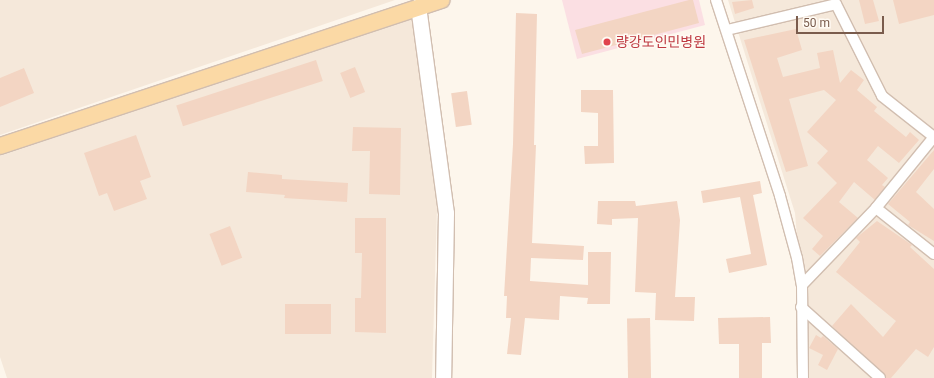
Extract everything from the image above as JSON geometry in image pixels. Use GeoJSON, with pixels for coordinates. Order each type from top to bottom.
{"type":"FeatureCollection","features":[{"type":"Feature","properties":{"kind":"main road"},"geometry":{"type":"LineString","coordinates":[[0,146],[418,6],[441,0]]}},
{"type":"Feature","properties":{"kind":"main road"},"geometry":{"type":"LineString","coordinates":[[418,6],[446,213],[443,378]]}},
{"type":"Feature","properties":{"kind":"street"},"geometry":{"type":"LineString","coordinates":[[716,0],[780,196],[802,285],[801,307],[803,378]]}},
{"type":"Feature","properties":{"kind":"street"},"geometry":{"type":"LineString","coordinates":[[727,30],[836,4],[882,96],[934,137],[876,208],[802,285]]}},
{"type":"Feature","properties":{"kind":"street"},"geometry":{"type":"LineString","coordinates":[[876,208],[934,254]]}},
{"type":"Feature","properties":{"kind":"street"},"geometry":{"type":"LineString","coordinates":[[801,307],[880,378]]}},
{"type":"Feature","properties":{"kind":"shaded area"},"geometry":{"type":"Polygon","coordinates":[[[0,0],[395,0],[0,135],[0,0]]]}},
{"type":"Feature","properties":{"kind":"shaded area","name":"량강도인민병원"},"geometry":{"type":"Polygon","coordinates":[[[562,0],[699,0],[705,25],[577,59],[562,0]]]}},
{"type":"Feature","properties":{"kind":"shaded area"},"geometry":{"type":"Polygon","coordinates":[[[728,0],[934,0],[934,378],[809,378],[795,213],[728,0]]]}},
{"type":"Feature","properties":{"kind":"shaded area"},"geometry":{"type":"Polygon","coordinates":[[[412,17],[437,208],[432,378],[7,378],[0,357],[0,156],[412,17]]]}},
{"type":"Feature","properties":{"kind":"building"},"geometry":{"type":"Polygon","coordinates":[[[693,0],[699,23],[582,54],[575,30],[693,0]]]}},
{"type":"Feature","properties":{"kind":"building"},"geometry":{"type":"Polygon","coordinates":[[[752,0],[754,8],[735,14],[732,2],[752,0]]]}},
{"type":"Feature","properties":{"kind":"building"},"geometry":{"type":"Polygon","coordinates":[[[859,0],[873,0],[879,21],[865,24],[859,0]]]}},
{"type":"Feature","properties":{"kind":"building"},"geometry":{"type":"Polygon","coordinates":[[[893,0],[934,0],[934,15],[899,24],[893,0]]]}},
{"type":"Feature","properties":{"kind":"building"},"geometry":{"type":"Polygon","coordinates":[[[516,13],[537,14],[534,145],[536,145],[532,243],[584,246],[583,260],[531,258],[530,281],[588,285],[588,252],[611,252],[610,304],[587,304],[588,298],[560,296],[559,320],[525,318],[521,355],[507,354],[511,318],[506,318],[507,296],[504,296],[513,144],[516,13]]]}},
{"type":"Feature","properties":{"kind":"building"},"geometry":{"type":"Polygon","coordinates":[[[796,29],[802,50],[777,58],[783,77],[820,68],[817,53],[833,50],[840,83],[851,70],[864,80],[857,90],[877,107],[874,111],[906,137],[910,132],[919,140],[899,163],[878,146],[867,160],[888,178],[882,185],[885,187],[875,200],[854,182],[839,202],[858,218],[820,256],[812,249],[823,236],[803,218],[837,183],[817,163],[828,151],[807,132],[836,100],[824,90],[789,99],[808,166],[786,172],[744,40],[796,29]]]}},
{"type":"Feature","properties":{"kind":"building"},"geometry":{"type":"Polygon","coordinates":[[[316,60],[323,81],[183,126],[176,105],[316,60]]]}},
{"type":"Feature","properties":{"kind":"building"},"geometry":{"type":"Polygon","coordinates":[[[355,67],[365,92],[350,98],[340,73],[355,67]]]}},
{"type":"Feature","properties":{"kind":"building"},"geometry":{"type":"Polygon","coordinates":[[[24,68],[34,93],[0,107],[0,78],[24,68]]]}},
{"type":"Feature","properties":{"kind":"building"},"geometry":{"type":"Polygon","coordinates":[[[581,90],[613,90],[614,163],[585,164],[584,146],[598,146],[598,113],[581,112],[581,90]]]}},
{"type":"Feature","properties":{"kind":"building"},"geometry":{"type":"Polygon","coordinates":[[[467,91],[472,125],[456,127],[451,93],[467,91]]]}},
{"type":"Feature","properties":{"kind":"building"},"geometry":{"type":"Polygon","coordinates":[[[353,127],[401,128],[400,195],[369,194],[370,151],[352,151],[353,127]]]}},
{"type":"Feature","properties":{"kind":"building"},"geometry":{"type":"Polygon","coordinates":[[[136,135],[151,177],[140,181],[147,199],[114,211],[107,193],[99,196],[84,153],[136,135]]]}},
{"type":"Feature","properties":{"kind":"building"},"geometry":{"type":"Polygon","coordinates":[[[934,150],[934,169],[916,192],[934,209],[934,241],[908,225],[910,222],[888,204],[934,150]]]}},
{"type":"Feature","properties":{"kind":"building"},"geometry":{"type":"Polygon","coordinates":[[[248,172],[282,175],[282,179],[348,183],[347,202],[284,198],[285,195],[246,192],[248,172]]]}},
{"type":"Feature","properties":{"kind":"building"},"geometry":{"type":"Polygon","coordinates":[[[760,181],[762,193],[753,195],[767,265],[729,273],[726,259],[751,254],[740,197],[703,203],[701,191],[760,181]]]}},
{"type":"Feature","properties":{"kind":"building"},"geometry":{"type":"Polygon","coordinates":[[[598,201],[635,201],[636,206],[677,201],[680,220],[675,297],[695,297],[694,321],[655,320],[656,293],[635,292],[638,218],[612,219],[612,225],[597,224],[598,201]]]}},
{"type":"Feature","properties":{"kind":"building"},"geometry":{"type":"Polygon","coordinates":[[[355,218],[386,218],[386,333],[355,332],[355,298],[361,298],[362,253],[355,253],[355,218]]]}},
{"type":"Feature","properties":{"kind":"building"},"geometry":{"type":"Polygon","coordinates":[[[877,221],[912,245],[910,247],[934,269],[934,347],[928,357],[916,349],[891,378],[886,378],[832,326],[851,304],[883,337],[896,321],[836,272],[860,242],[856,238],[877,221]]]}},
{"type":"Feature","properties":{"kind":"building"},"geometry":{"type":"Polygon","coordinates":[[[230,226],[242,258],[222,266],[209,234],[230,226]]]}},
{"type":"Feature","properties":{"kind":"building"},"geometry":{"type":"Polygon","coordinates":[[[285,304],[331,304],[331,334],[285,334],[285,304]]]}},
{"type":"Feature","properties":{"kind":"building"},"geometry":{"type":"Polygon","coordinates":[[[770,317],[771,343],[762,343],[762,378],[739,378],[739,344],[719,344],[718,318],[770,317]]]}},
{"type":"Feature","properties":{"kind":"building"},"geometry":{"type":"Polygon","coordinates":[[[627,318],[650,318],[651,378],[628,378],[627,318]]]}},
{"type":"Feature","properties":{"kind":"building"},"geometry":{"type":"Polygon","coordinates":[[[816,335],[821,338],[823,336],[838,349],[827,370],[818,365],[823,355],[809,348],[816,335]]]}},
{"type":"Feature","properties":{"kind":"place","name":"량강도인민병원"},"geometry":{"type":"Point","coordinates":[607,42]}}]}
